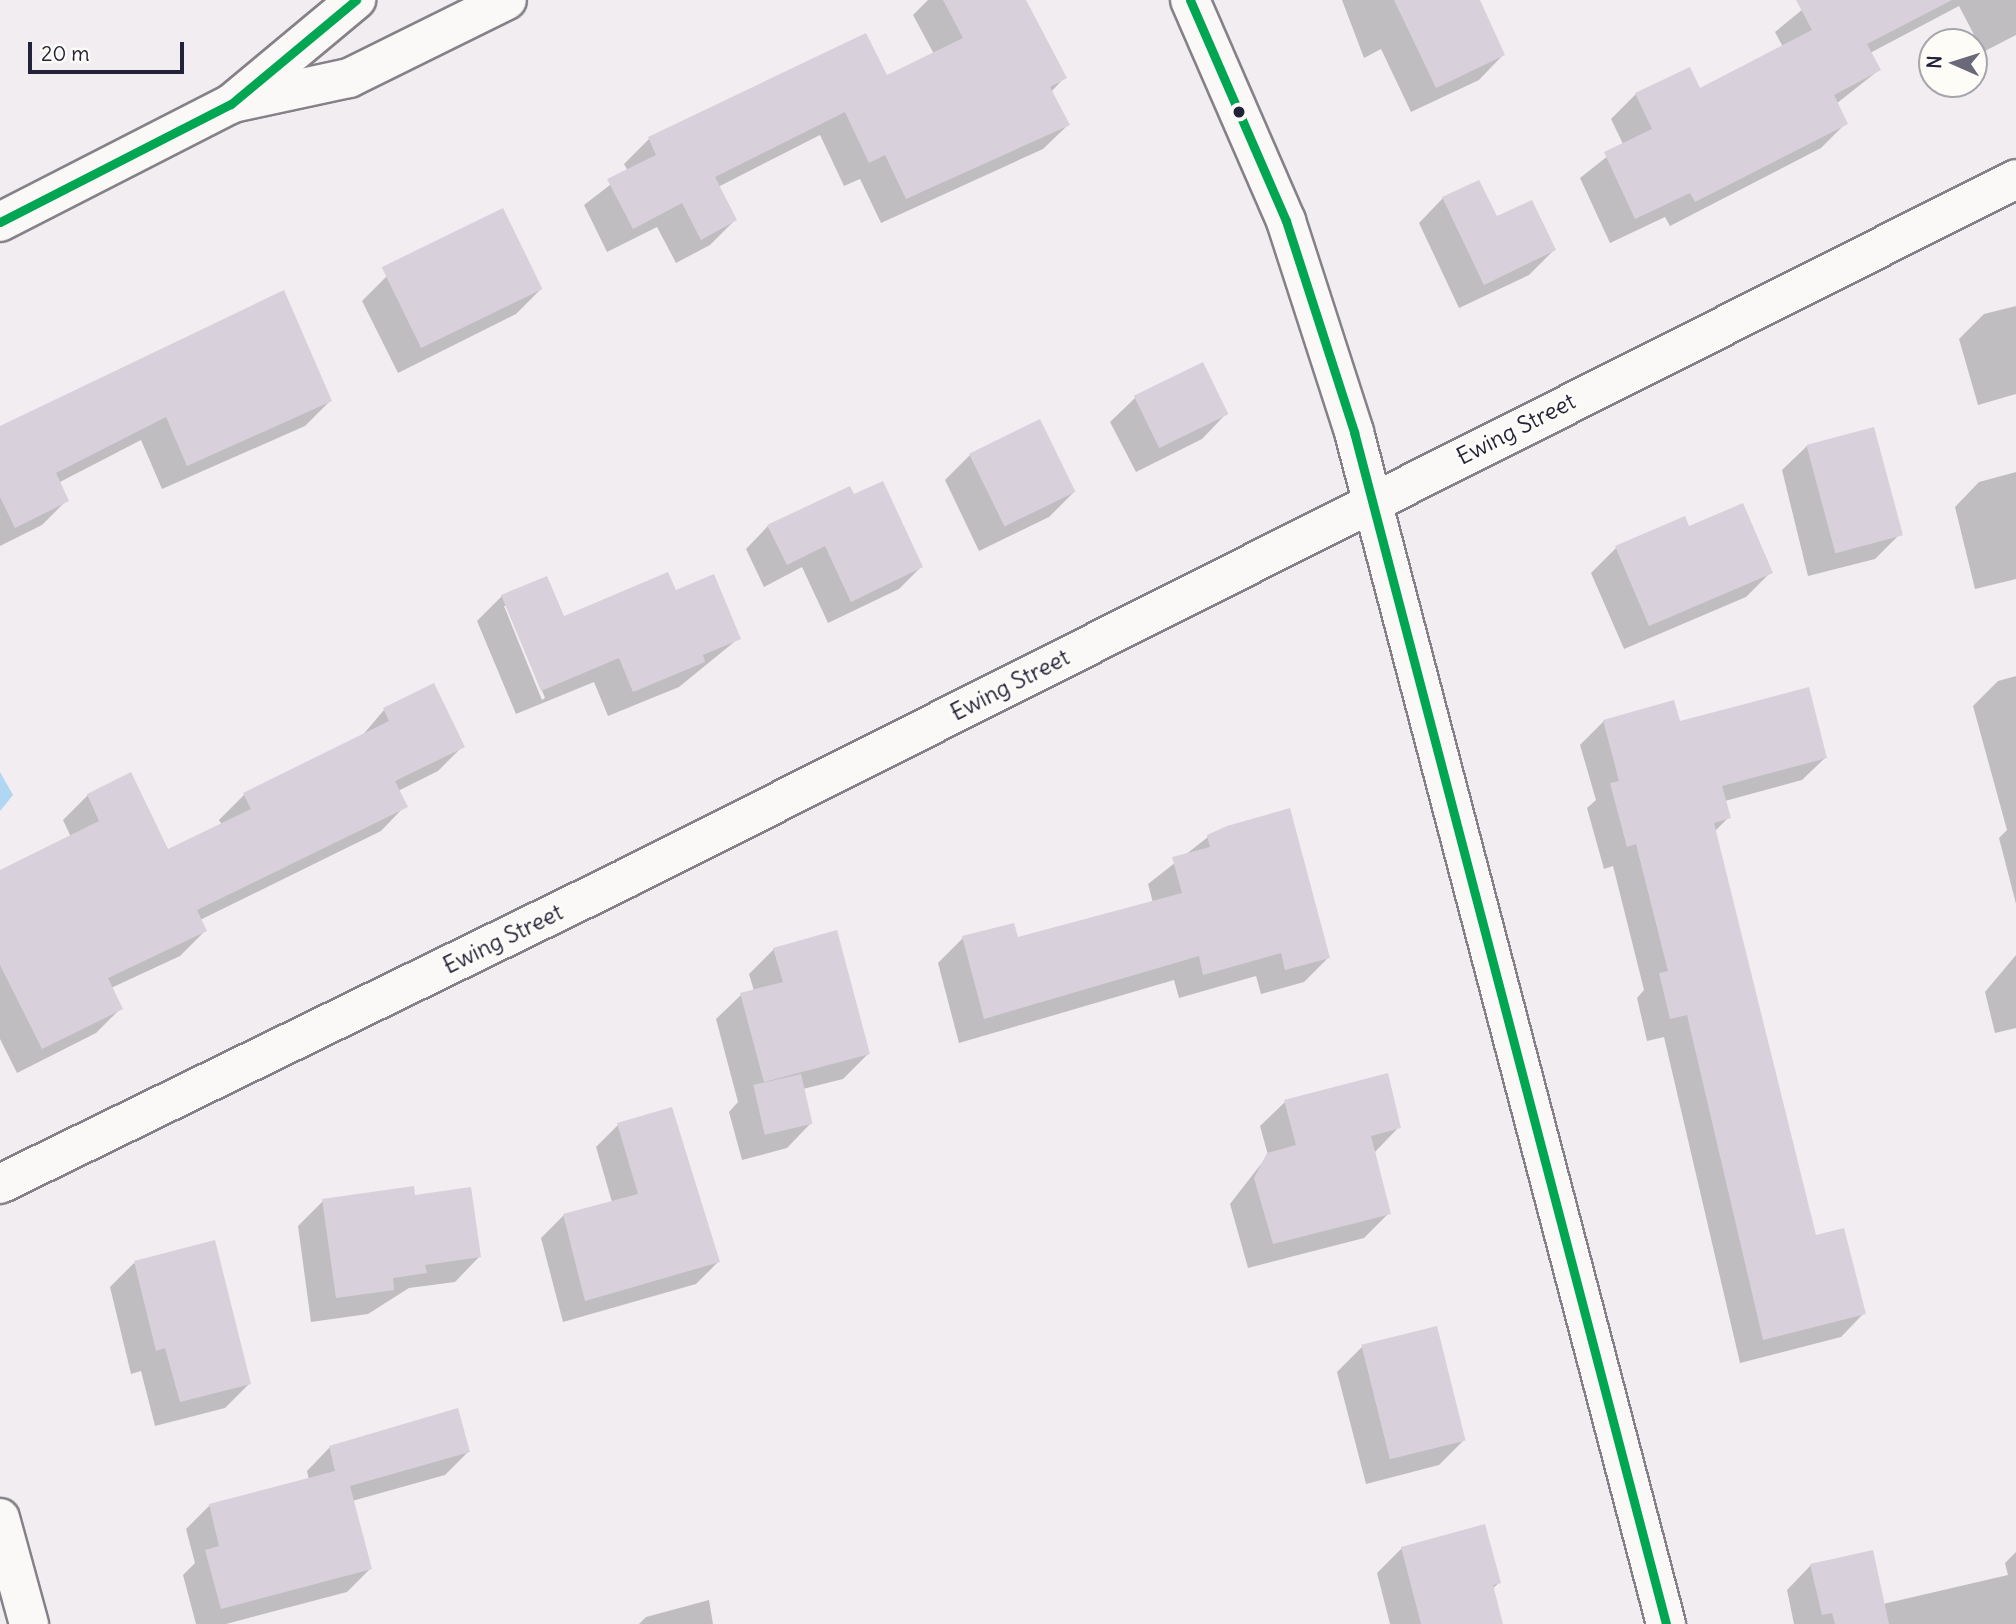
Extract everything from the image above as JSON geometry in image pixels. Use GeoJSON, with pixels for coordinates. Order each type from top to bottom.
{"type":"FeatureCollection","features":[{"type":"Feature","properties":{"kind":"street"},"geometry":{"type":"LineString","coordinates":[[0,222],[231,104],[356,0]]}},
{"type":"Feature","properties":{"kind":"street"},"geometry":{"type":"LineString","coordinates":[[231,104],[349,78],[507,0]]}},
{"type":"Feature","properties":{"kind":"street"},"geometry":{"type":"LineString","coordinates":[[1190,0],[1286,221],[1324,330],[1666,1624]]}},
{"type":"Feature","properties":{"kind":"street","name":"Ewing Street"},"geometry":{"type":"LineString","coordinates":[[0,1184],[625,879],[2016,179]]}},
{"type":"Feature","properties":{"kind":"street"},"geometry":{"type":"LineString","coordinates":[[0,1518],[29,1624]]}},
{"type":"Feature","properties":{"kind":"water"},"geometry":{"type":"Polygon","coordinates":[[[0,772],[13,795],[0,811],[0,772]]]}},
{"type":"Feature","properties":{"kind":"building"},"geometry":{"type":"Polygon","coordinates":[[[943,0],[1026,0],[1067,78],[1050,87],[1070,125],[906,199],[885,155],[869,163],[845,112],[715,177],[737,220],[701,240],[682,203],[633,229],[607,179],[656,155],[648,137],[866,33],[887,75],[963,38],[943,0]]]}},
{"type":"Feature","properties":{"kind":"building"},"geometry":{"type":"Polygon","coordinates":[[[1394,0],[1480,0],[1505,55],[1436,88],[1394,0]]]}},
{"type":"Feature","properties":{"kind":"building"},"geometry":{"type":"Polygon","coordinates":[[[1796,0],[1952,0],[1867,44],[1881,70],[1834,95],[1848,124],[1695,202],[1690,193],[1635,219],[1604,152],[1652,129],[1635,93],[1690,67],[1700,88],[1812,30],[1796,0]]]}},
{"type":"Feature","properties":{"kind":"building"},"geometry":{"type":"Polygon","coordinates":[[[1479,180],[1497,216],[1532,200],[1556,250],[1484,285],[1442,197],[1479,180]]]}},
{"type":"Feature","properties":{"kind":"building"},"geometry":{"type":"Polygon","coordinates":[[[503,208],[542,289],[421,348],[382,267],[503,208]]]}},
{"type":"Feature","properties":{"kind":"building"},"geometry":{"type":"Polygon","coordinates":[[[284,290],[332,401],[187,466],[166,417],[56,473],[69,501],[15,528],[0,497],[0,426],[284,290]]]}},
{"type":"Feature","properties":{"kind":"building"},"geometry":{"type":"Polygon","coordinates":[[[1203,362],[1228,414],[1159,448],[1134,396],[1203,362]]]}},
{"type":"Feature","properties":{"kind":"building"},"geometry":{"type":"Polygon","coordinates":[[[1040,419],[1076,492],[1005,526],[969,454],[1040,419]]]}},
{"type":"Feature","properties":{"kind":"building"},"geometry":{"type":"Polygon","coordinates":[[[1874,427],[1903,535],[1835,553],[1806,445],[1874,427]]]}},
{"type":"Feature","properties":{"kind":"building"},"geometry":{"type":"Polygon","coordinates":[[[883,481],[923,567],[851,602],[825,546],[787,565],[767,525],[850,486],[854,494],[883,481]]]}},
{"type":"Feature","properties":{"kind":"building"},"geometry":{"type":"Polygon","coordinates":[[[1743,503],[1773,573],[1649,626],[1615,546],[1685,516],[1689,526],[1743,503]]]}},
{"type":"Feature","properties":{"kind":"building"},"geometry":{"type":"Polygon","coordinates":[[[668,572],[676,590],[714,574],[741,639],[703,655],[705,662],[633,692],[619,658],[541,691],[501,595],[547,576],[564,616],[668,572]]]}},
{"type":"Feature","properties":{"kind":"building"},"geometry":{"type":"Polygon","coordinates":[[[434,683],[465,747],[395,781],[408,807],[197,910],[207,931],[108,978],[123,1009],[42,1049],[0,965],[0,870],[99,821],[87,794],[131,772],[168,849],[251,809],[243,793],[389,721],[383,708],[434,683]]]}},
{"type":"Feature","properties":{"kind":"building"},"geometry":{"type":"Polygon","coordinates":[[[1809,687],[1827,758],[1722,786],[1731,818],[1714,823],[1816,1235],[1844,1228],[1866,1314],[1763,1340],[1687,1015],[1670,1019],[1659,973],[1668,971],[1636,844],[1627,847],[1610,783],[1619,781],[1603,720],[1674,700],[1680,721],[1809,687]]]}},
{"type":"Feature","properties":{"kind":"building"},"geometry":{"type":"Polygon","coordinates":[[[1290,808],[1330,958],[1285,970],[1281,953],[1203,975],[1199,956],[984,1019],[962,936],[1014,923],[1018,937],[1182,893],[1172,857],[1210,847],[1207,835],[1227,826],[1290,808]]]}},
{"type":"Feature","properties":{"kind":"building"},"geometry":{"type":"Polygon","coordinates":[[[837,930],[870,1054],[764,1082],[740,993],[783,982],[773,948],[837,930]]]}},
{"type":"Feature","properties":{"kind":"building"},"geometry":{"type":"Polygon","coordinates":[[[1388,1073],[1401,1128],[1371,1136],[1391,1214],[1273,1244],[1254,1178],[1267,1153],[1296,1145],[1284,1100],[1388,1073]]]}},
{"type":"Feature","properties":{"kind":"building"},"geometry":{"type":"Polygon","coordinates":[[[801,1074],[812,1124],[765,1135],[753,1085],[801,1074]]]}},
{"type":"Feature","properties":{"kind":"building"},"geometry":{"type":"Polygon","coordinates":[[[672,1107],[720,1262],[585,1301],[563,1214],[638,1194],[617,1123],[672,1107]]]}},
{"type":"Feature","properties":{"kind":"building"},"geometry":{"type":"Polygon","coordinates":[[[414,1186],[415,1195],[471,1187],[481,1257],[425,1265],[427,1273],[393,1278],[394,1290],[336,1298],[322,1199],[414,1186]]]}},
{"type":"Feature","properties":{"kind":"building"},"geometry":{"type":"Polygon","coordinates":[[[215,1240],[251,1384],[180,1402],[165,1348],[156,1351],[134,1261],[215,1240]]]}},
{"type":"Feature","properties":{"kind":"building"},"geometry":{"type":"Polygon","coordinates":[[[1437,1326],[1466,1440],[1390,1459],[1361,1345],[1437,1326]]]}},
{"type":"Feature","properties":{"kind":"building"},"geometry":{"type":"Polygon","coordinates":[[[458,1408],[470,1452],[350,1486],[372,1569],[221,1609],[205,1550],[219,1546],[209,1504],[335,1471],[329,1446],[458,1408]]]}},
{"type":"Feature","properties":{"kind":"building"},"geometry":{"type":"Polygon","coordinates":[[[1485,1524],[1501,1583],[1493,1585],[1503,1624],[1421,1624],[1401,1547],[1485,1524]]]}},
{"type":"Feature","properties":{"kind":"building"},"geometry":{"type":"Polygon","coordinates":[[[1873,1550],[1889,1624],[1835,1624],[1832,1613],[1822,1615],[1810,1564],[1873,1550]]]}},
{"type":"Feature","properties":{"kind":"transit line"},"geometry":{"type":"LineString","coordinates":[[0,222],[231,104],[356,0]]}},
{"type":"Feature","properties":{"kind":"transit line"},"geometry":{"type":"LineString","coordinates":[[1190,0],[1286,221],[1354,432],[1666,1624]]}}]}
